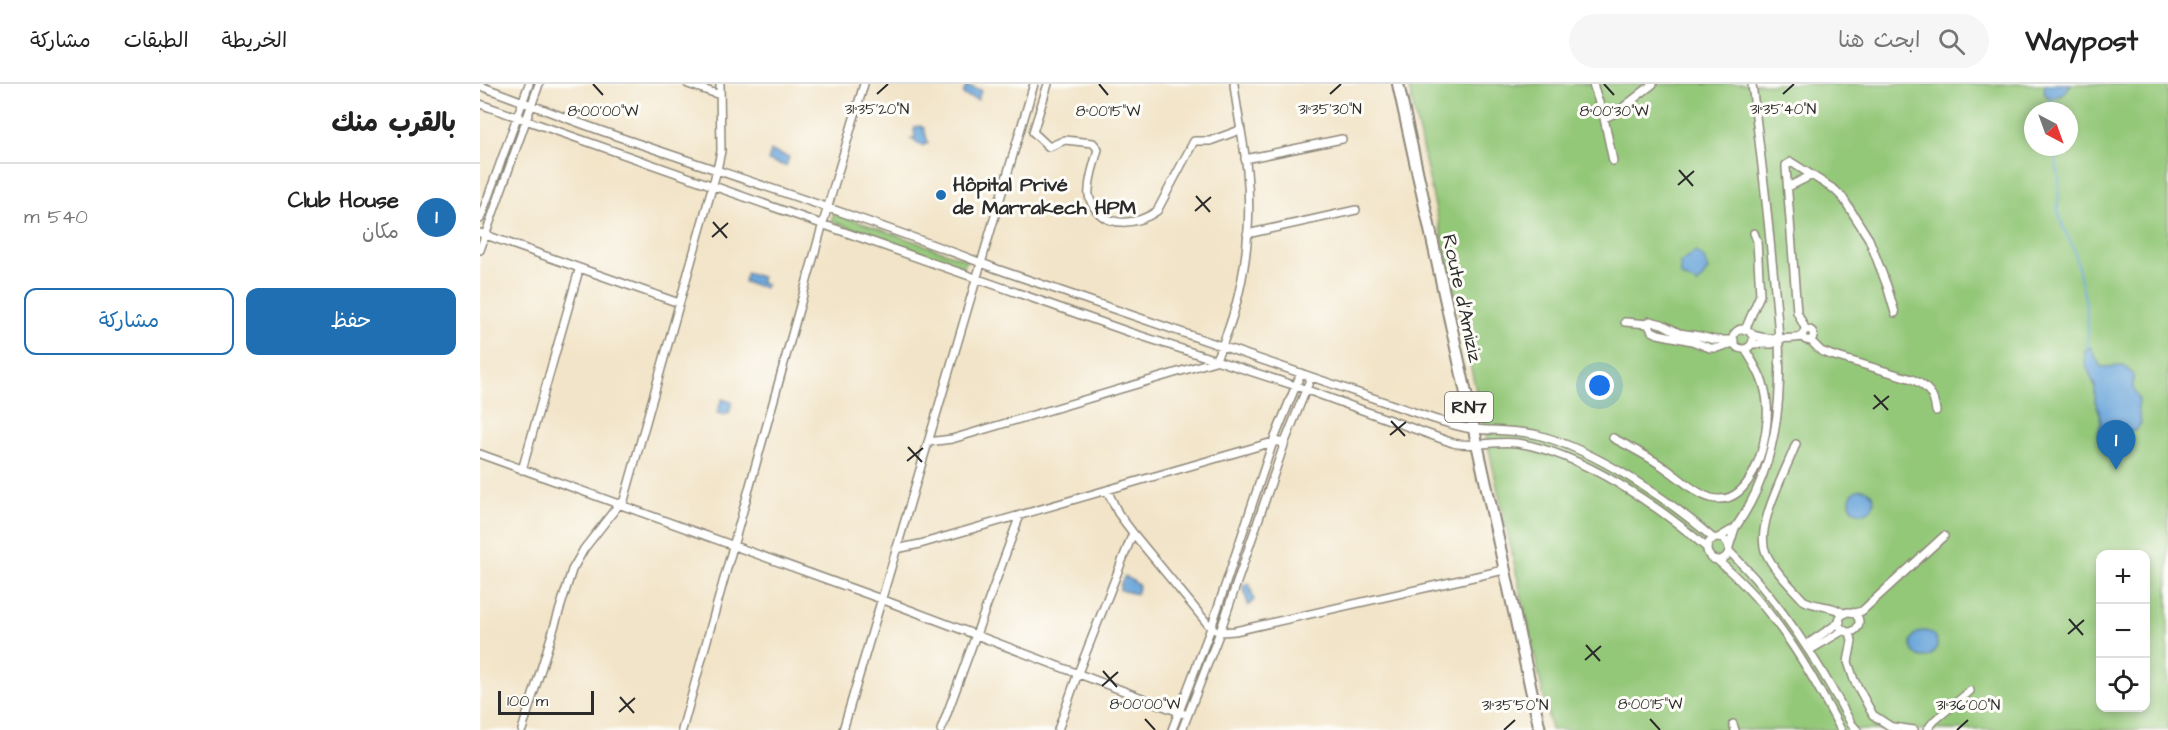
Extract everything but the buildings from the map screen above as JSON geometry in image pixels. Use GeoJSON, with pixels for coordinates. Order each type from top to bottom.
{"type":"FeatureCollection","features":[{"type":"Feature","properties":{"kind":"main road","name":"Route d'Amiziz"},"geometry":{"type":"LineString","coordinates":[[1398,84],[1540,730]]}},
{"type":"Feature","properties":{"kind":"street"},"geometry":{"type":"LineString","coordinates":[[480,219],[529,84]]}},
{"type":"Feature","properties":{"kind":"street"},"geometry":{"type":"LineString","coordinates":[[480,250],[483,234],[539,84]]}},
{"type":"Feature","properties":{"kind":"street"},"geometry":{"type":"LineString","coordinates":[[688,84],[720,95]]}},
{"type":"Feature","properties":{"kind":"street"},"geometry":{"type":"LineString","coordinates":[[522,730],[572,570],[584,549],[621,504],[717,170],[721,151],[720,84]]}},
{"type":"Feature","properties":{"kind":"street"},"geometry":{"type":"LineString","coordinates":[[682,730],[827,207],[864,84]]}},
{"type":"Feature","properties":{"kind":"street"},"geometry":{"type":"LineString","coordinates":[[843,730],[1034,84]]}},
{"type":"Feature","properties":{"kind":"street"},"geometry":{"type":"LineString","coordinates":[[1048,84],[1034,132],[1049,147],[1065,140],[1093,143],[1098,149],[1089,190],[1090,199],[1095,210],[1104,218],[1114,222],[1137,220],[1157,211],[1194,141],[1210,141],[1240,130]]}},
{"type":"Feature","properties":{"kind":"street"},"geometry":{"type":"LineString","coordinates":[[1593,84],[1604,118],[1613,161]]}},
{"type":"Feature","properties":{"kind":"street"},"geometry":{"type":"LineString","coordinates":[[1604,118],[1616,113],[1653,84]]}},
{"type":"Feature","properties":{"kind":"street"},"geometry":{"type":"LineString","coordinates":[[1718,561],[1725,558],[1736,528],[1759,490],[1773,445],[1778,410],[1779,339],[1752,84]]}},
{"type":"Feature","properties":{"kind":"street"},"geometry":{"type":"LineString","coordinates":[[928,442],[952,439],[1215,361],[1222,346],[1240,285],[1247,234],[1248,202],[1245,159],[1236,85]]}},
{"type":"Feature","properties":{"kind":"street"},"geometry":{"type":"LineString","coordinates":[[480,86],[619,137],[827,207],[981,263],[1434,419],[1473,429],[1519,431],[1540,436],[1583,453],[1624,474],[1666,501],[1716,538],[1726,542],[1729,549],[1769,596],[1808,648],[1857,730]]}},
{"type":"Feature","properties":{"kind":"street"},"geometry":{"type":"LineString","coordinates":[[480,104],[1129,332],[1296,386],[1453,443],[1462,445],[1502,441],[1519,443],[1558,454],[1640,498],[1707,548]]}},
{"type":"Feature","properties":{"kind":"street"},"geometry":{"type":"LineString","coordinates":[[1245,159],[1342,139]]}},
{"type":"Feature","properties":{"kind":"street"},"geometry":{"type":"LineString","coordinates":[[1894,313],[1887,286],[1869,239],[1843,198],[1794,163],[1788,163],[1786,165],[1797,312],[1806,336],[1821,351],[1830,355],[1921,383],[1935,400],[1936,411]]}},
{"type":"Feature","properties":{"kind":"street"},"geometry":{"type":"LineString","coordinates":[[1788,187],[1812,175]]}},
{"type":"Feature","properties":{"kind":"street"},"geometry":{"type":"LineString","coordinates":[[1247,234],[1356,210]]}},
{"type":"Feature","properties":{"kind":"street"},"geometry":{"type":"LineString","coordinates":[[1752,344],[1748,332],[1760,295],[1757,241],[1754,233]]}},
{"type":"Feature","properties":{"kind":"street"},"geometry":{"type":"LineString","coordinates":[[483,234],[579,270],[679,303]]}},
{"type":"Feature","properties":{"kind":"street"},"geometry":{"type":"LineString","coordinates":[[522,470],[579,270]]}},
{"type":"Feature","properties":{"kind":"street"},"geometry":{"type":"LineString","coordinates":[[1129,332],[1133,316]]}},
{"type":"Feature","properties":{"kind":"street"},"geometry":{"type":"LineString","coordinates":[[1625,322],[1648,324],[1650,321],[1656,321],[1679,333],[1734,341]]}},
{"type":"Feature","properties":{"kind":"street"},"geometry":{"type":"LineString","coordinates":[[1648,324],[1648,328],[1658,334],[1692,341],[1710,348],[1718,348],[1734,341],[1738,331],[1748,332],[1758,337],[1779,339],[1806,336]]}},
{"type":"Feature","properties":{"kind":"street"},"geometry":{"type":"LineString","coordinates":[[1745,349],[1752,344],[1772,344],[1779,339]]}},
{"type":"Feature","properties":{"kind":"street"},"geometry":{"type":"LineString","coordinates":[[1613,438],[1662,466],[1702,495],[1720,499],[1736,493],[1754,473],[1760,457],[1768,404],[1763,381],[1745,349],[1737,347],[1734,341]]}},
{"type":"Feature","properties":{"kind":"street"},"geometry":{"type":"LineString","coordinates":[[1172,730],[1211,628],[1274,442],[1301,374]]}},
{"type":"Feature","properties":{"kind":"street"},"geometry":{"type":"LineString","coordinates":[[1182,730],[1220,632],[1285,442],[1311,377]]}},
{"type":"Feature","properties":{"kind":"street"},"geometry":{"type":"LineString","coordinates":[[896,549],[1274,442],[1285,442]]}},
{"type":"Feature","properties":{"kind":"street"},"geometry":{"type":"LineString","coordinates":[[1796,444],[1763,526],[1763,546],[1772,563],[1809,604],[1831,607],[1844,614],[1856,616],[1944,536]]}},
{"type":"Feature","properties":{"kind":"street"},"geometry":{"type":"LineString","coordinates":[[480,454],[881,599],[1187,715]]}},
{"type":"Feature","properties":{"kind":"street"},"geometry":{"type":"LineString","coordinates":[[1107,490],[1118,513],[1133,533],[1211,628],[1220,632],[1336,609],[1504,570]]}},
{"type":"Feature","properties":{"kind":"street"},"geometry":{"type":"LineString","coordinates":[[941,730],[1020,515]]}},
{"type":"Feature","properties":{"kind":"street"},"geometry":{"type":"LineString","coordinates":[[1736,528],[1709,542],[1708,555],[1743,584],[1788,638],[1818,686],[1841,730]]}},
{"type":"Feature","properties":{"kind":"street"},"geometry":{"type":"LineString","coordinates":[[1058,730],[1133,533]]}},
{"type":"Feature","properties":{"kind":"street"},"geometry":{"type":"LineString","coordinates":[[1808,648],[1840,622],[1844,614]]}},
{"type":"Feature","properties":{"kind":"street"},"geometry":{"type":"LineString","coordinates":[[1808,648],[1857,628],[1856,616]]}},
{"type":"Feature","properties":{"kind":"street"},"geometry":{"type":"LineString","coordinates":[[1840,622],[1852,641],[1848,662],[1854,680],[1873,715],[1894,729],[1915,730],[1934,721]]}},
{"type":"Feature","properties":{"kind":"street"},"geometry":{"type":"LineString","coordinates":[[1927,730],[1934,721],[1970,691]]}},
{"type":"Feature","properties":{"kind":"green space"},"geometry":{"type":"Polygon","coordinates":[[[1408,84],[2168,84],[2168,730],[1551,730],[1408,84]]]}},
{"type":"Feature","properties":{"kind":"green space"},"geometry":{"type":"Polygon","coordinates":[[[834,213],[967,260],[964,267],[831,221],[834,213]]]}},
{"type":"Feature","properties":{"kind":"water"},"geometry":{"type":"Polygon","coordinates":[[[2045,84],[2071,84],[2061,95],[2048,98],[2044,92],[2045,84]]]}},
{"type":"Feature","properties":{"kind":"water"},"geometry":{"type":"Polygon","coordinates":[[[966,86],[981,90],[978,100],[963,95],[966,86]]]}},
{"type":"Feature","properties":{"kind":"water"},"geometry":{"type":"Polygon","coordinates":[[[915,127],[924,128],[928,143],[922,146],[911,138],[915,138],[915,127]]]}},
{"type":"Feature","properties":{"kind":"water"},"geometry":{"type":"Polygon","coordinates":[[[771,151],[789,157],[786,166],[768,161],[771,151]]]}},
{"type":"Feature","properties":{"kind":"water"},"geometry":{"type":"Polygon","coordinates":[[[1695,252],[1704,258],[1708,270],[1698,284],[1681,276],[1680,263],[1695,252]]]}},
{"type":"Feature","properties":{"kind":"water"},"geometry":{"type":"Polygon","coordinates":[[[747,273],[762,277],[760,282],[766,284],[765,288],[744,282],[747,273]]]}},
{"type":"Feature","properties":{"kind":"water"},"geometry":{"type":"Polygon","coordinates":[[[2090,347],[2101,367],[2125,366],[2133,375],[2133,388],[2139,400],[2141,423],[2136,430],[2105,438],[2098,436],[2101,422],[2095,401],[2095,386],[2085,363],[2085,350],[2090,347]]]}},
{"type":"Feature","properties":{"kind":"water"},"geometry":{"type":"Polygon","coordinates":[[[722,399],[732,402],[729,414],[717,413],[722,399]]]}},
{"type":"Feature","properties":{"kind":"water"},"geometry":{"type":"Polygon","coordinates":[[[1862,489],[1871,492],[1874,501],[1871,510],[1862,513],[1853,510],[1850,501],[1853,492],[1862,489]]]}},
{"type":"Feature","properties":{"kind":"water"},"geometry":{"type":"Polygon","coordinates":[[[1125,576],[1139,585],[1136,594],[1120,590],[1125,576]]]}},
{"type":"Feature","properties":{"kind":"water"},"geometry":{"type":"Polygon","coordinates":[[[1249,583],[1254,600],[1248,606],[1243,585],[1249,583]]]}},
{"type":"Feature","properties":{"kind":"water"},"geometry":{"type":"Polygon","coordinates":[[[1924,631],[1933,635],[1937,644],[1933,653],[1924,657],[1915,653],[1911,644],[1915,635],[1924,631]]]}},
{"type":"Feature","properties":{"kind":"waterway"},"geometry":{"type":"LineString","coordinates":[[2055,156],[2059,177],[2058,210],[2063,227],[2074,249],[2085,299],[2088,327],[2087,348]]}},
{"type":"Feature","properties":{"kind":"place","name":"Hôpital Privé de Marrakech HPM"},"geometry":{"type":"Point","coordinates":[941,195]}},
{"type":"Feature","properties":{"kind":"place","name":"Club House"},"geometry":{"type":"Point","coordinates":[2116,470]}}]}
